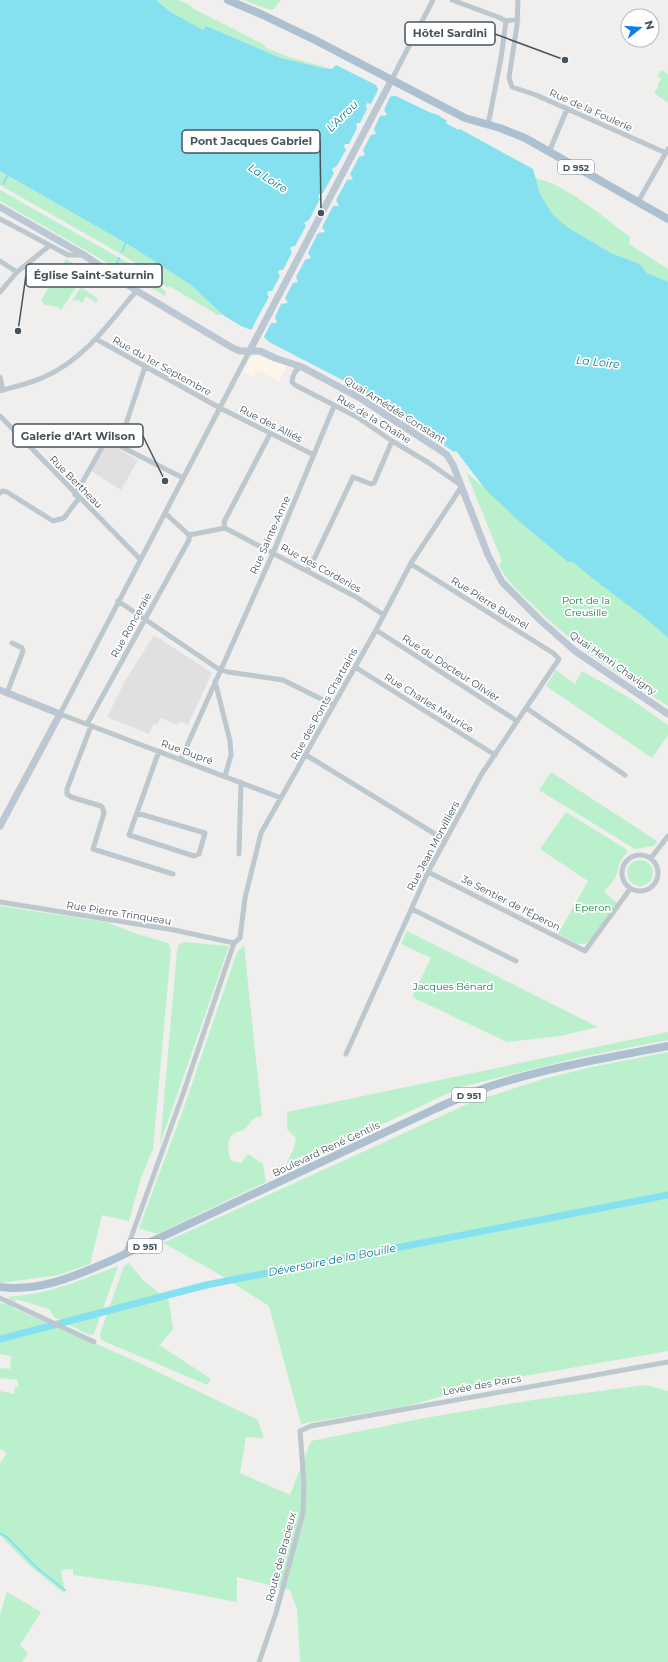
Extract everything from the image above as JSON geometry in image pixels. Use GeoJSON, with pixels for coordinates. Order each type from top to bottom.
{"type":"FeatureCollection","features":[{"type":"Feature","properties":{"kind":"main road","name":"D 952"},"geometry":{"type":"LineString","coordinates":[[228,0],[303,34],[466,118],[514,133],[668,219]]}},
{"type":"Feature","properties":{"kind":"main road"},"geometry":{"type":"LineString","coordinates":[[249,352],[392,79]]}},
{"type":"Feature","properties":{"kind":"main road","name":"Quai Amédée Constant"},"geometry":{"type":"LineString","coordinates":[[0,207],[84,255],[137,291],[231,347],[240,351],[260,351],[275,358],[302,367],[360,398],[447,455],[462,486]]}},
{"type":"Feature","properties":{"kind":"main road","name":"Quai Henri Chavigny"},"geometry":{"type":"LineString","coordinates":[[462,486],[495,571],[510,591],[575,651],[668,714]]}},
{"type":"Feature","properties":{"kind":"main road"},"geometry":{"type":"LineString","coordinates":[[0,826],[60,714],[4,692]]}},
{"type":"Feature","properties":{"kind":"main road","name":"Boulevard René Gentils"},"geometry":{"type":"LineString","coordinates":[[0,1288],[42,1286],[71,1277],[125,1255],[430,1111],[484,1089],[521,1077],[579,1063],[668,1046]]}},
{"type":"Feature","properties":{"kind":"street"},"geometry":{"type":"LineString","coordinates":[[392,79],[433,0]]}},
{"type":"Feature","properties":{"kind":"street"},"geometry":{"type":"LineString","coordinates":[[452,0],[506,21],[518,19],[518,0]]}},
{"type":"Feature","properties":{"kind":"street","name":"Rue de la Foulerie"},"geometry":{"type":"LineString","coordinates":[[518,19],[509,78],[510,84],[514,88],[536,95],[667,151]]}},
{"type":"Feature","properties":{"kind":"street"},"geometry":{"type":"LineString","coordinates":[[488,125],[501,58],[506,21]]}},
{"type":"Feature","properties":{"kind":"street"},"geometry":{"type":"LineString","coordinates":[[549,152],[567,109]]}},
{"type":"Feature","properties":{"kind":"street"},"geometry":{"type":"LineString","coordinates":[[638,202],[667,151]]}},
{"type":"Feature","properties":{"kind":"street"},"geometry":{"type":"LineString","coordinates":[[0,219],[68,255],[84,255]]}},
{"type":"Feature","properties":{"kind":"street"},"geometry":{"type":"LineString","coordinates":[[0,292],[17,272],[49,246]]}},
{"type":"Feature","properties":{"kind":"street"},"geometry":{"type":"LineString","coordinates":[[0,260],[17,272]]}},
{"type":"Feature","properties":{"kind":"street"},"geometry":{"type":"LineString","coordinates":[[0,377],[2,390],[37,380],[66,365],[96,339],[137,291]]}},
{"type":"Feature","properties":{"kind":"street","name":"Rue du 1er Septembre"},"geometry":{"type":"LineString","coordinates":[[96,339],[220,408]]}},
{"type":"Feature","properties":{"kind":"street"},"geometry":{"type":"LineString","coordinates":[[60,714],[249,352]]}},
{"type":"Feature","properties":{"kind":"street"},"geometry":{"type":"LineString","coordinates":[[116,444],[125,427],[145,367]]}},
{"type":"Feature","properties":{"kind":"street","name":"Rue de la Chaîne"},"geometry":{"type":"LineString","coordinates":[[302,367],[297,370],[292,378],[292,382],[334,406],[357,417],[462,486]]}},
{"type":"Feature","properties":{"kind":"street","name":"Rue Sainte-Anne"},"geometry":{"type":"LineString","coordinates":[[181,759],[273,552],[334,406]]}},
{"type":"Feature","properties":{"kind":"street","name":"Rue des Alliés"},"geometry":{"type":"LineString","coordinates":[[220,408],[314,455]]}},
{"type":"Feature","properties":{"kind":"street","name":"Rue Bertheau"},"geometry":{"type":"LineString","coordinates":[[0,416],[140,559]]}},
{"type":"Feature","properties":{"kind":"street"},"geometry":{"type":"LineString","coordinates":[[165,513],[189,535],[225,528],[224,522],[270,434]]}},
{"type":"Feature","properties":{"kind":"street"},"geometry":{"type":"LineString","coordinates":[[307,571],[353,477],[371,484],[374,483],[392,441]]}},
{"type":"Feature","properties":{"kind":"street"},"geometry":{"type":"LineString","coordinates":[[0,493],[3,491],[7,492],[53,521],[64,518],[104,444],[109,442],[116,444],[183,478]]}},
{"type":"Feature","properties":{"kind":"street","name":"Rue des Ponts Chartrains"},"geometry":{"type":"LineString","coordinates":[[125,1255],[234,943],[240,938],[245,898],[261,833],[376,630],[411,564],[437,521],[462,486]]}},
{"type":"Feature","properties":{"kind":"street","name":"Rue des Corderies"},"geometry":{"type":"LineString","coordinates":[[225,528],[273,552],[384,614]]}},
{"type":"Feature","properties":{"kind":"street","name":"Rue Ronceraie"},"geometry":{"type":"LineString","coordinates":[[173,874],[93,849],[104,813],[103,809],[101,806],[71,797],[68,794],[67,789],[89,725],[144,619],[189,540],[189,535]]}},
{"type":"Feature","properties":{"kind":"street","name":"Rue Pierre Busnel"},"geometry":{"type":"LineString","coordinates":[[411,564],[553,652],[559,658]]}},
{"type":"Feature","properties":{"kind":"street"},"geometry":{"type":"LineString","coordinates":[[118,601],[220,669],[283,680],[333,705]]}},
{"type":"Feature","properties":{"kind":"street","name":"Rue du Docteur Olivier"},"geometry":{"type":"LineString","coordinates":[[376,630],[517,721]]}},
{"type":"Feature","properties":{"kind":"street"},"geometry":{"type":"LineString","coordinates":[[4,692],[23,651],[22,648],[12,644]]}},
{"type":"Feature","properties":{"kind":"street","name":"Rue Jean Morvilliers"},"geometry":{"type":"LineString","coordinates":[[346,1054],[368,1002],[428,872],[445,840],[481,775],[559,658]]}},
{"type":"Feature","properties":{"kind":"street","name":"Rue Charles Maurice"},"geometry":{"type":"LineString","coordinates":[[354,667],[495,755]]}},
{"type":"Feature","properties":{"kind":"street"},"geometry":{"type":"LineString","coordinates":[[215,681],[230,741],[231,755],[225,776]]}},
{"type":"Feature","properties":{"kind":"street"},"geometry":{"type":"LineString","coordinates":[[526,708],[624,775]]}},
{"type":"Feature","properties":{"kind":"street","name":"Rue Dupré"},"geometry":{"type":"LineString","coordinates":[[60,714],[281,798]]}},
{"type":"Feature","properties":{"kind":"street"},"geometry":{"type":"LineString","coordinates":[[137,813],[205,833],[199,854],[194,856],[129,835],[159,751]]}},
{"type":"Feature","properties":{"kind":"street"},"geometry":{"type":"LineString","coordinates":[[306,755],[445,840]]}},
{"type":"Feature","properties":{"kind":"street"},"geometry":{"type":"LineString","coordinates":[[239,854],[241,782]]}},
{"type":"Feature","properties":{"kind":"street"},"geometry":{"type":"LineString","coordinates":[[651,858],[668,836]]}},
{"type":"Feature","properties":{"kind":"street"},"geometry":{"type":"LineString","coordinates":[[635,855],[651,858],[658,869],[657,881],[648,890],[636,891],[625,885],[621,873],[625,862],[635,855]]}},
{"type":"Feature","properties":{"kind":"street","name":"3e Sentier de l'Éperon"},"geometry":{"type":"LineString","coordinates":[[428,872],[585,951],[630,889]]}},
{"type":"Feature","properties":{"kind":"street","name":"Rue Pierre Trinqueau"},"geometry":{"type":"LineString","coordinates":[[0,902],[166,929],[234,943]]}},
{"type":"Feature","properties":{"kind":"street"},"geometry":{"type":"LineString","coordinates":[[412,909],[516,962]]}},
{"type":"Feature","properties":{"kind":"street"},"geometry":{"type":"LineString","coordinates":[[0,1298],[94,1342]]}},
{"type":"Feature","properties":{"kind":"street","name":"Levée des Parcs"},"geometry":{"type":"LineString","coordinates":[[300,1431],[311,1426],[668,1362]]}},
{"type":"Feature","properties":{"kind":"street","name":"Route de Bracieux"},"geometry":{"type":"LineString","coordinates":[[259,1662],[276,1613],[302,1513],[304,1483],[300,1431]]}},
{"type":"Feature","properties":{"kind":"shaded area"},"geometry":{"type":"Polygon","coordinates":[[[252,356],[258,356],[287,365],[279,382],[258,370],[252,377],[243,372],[252,356]]]}},
{"type":"Feature","properties":{"kind":"shaded area"},"geometry":{"type":"Polygon","coordinates":[[[107,443],[138,460],[121,490],[91,471],[107,443]]]}},
{"type":"Feature","properties":{"kind":"shaded area"},"geometry":{"type":"Polygon","coordinates":[[[154,635],[212,673],[188,725],[180,721],[178,725],[160,718],[157,725],[153,724],[149,734],[107,717],[125,681],[154,635]]]}},
{"type":"Feature","properties":{"kind":"green space"},"geometry":{"type":"Polygon","coordinates":[[[156,0],[179,0],[263,44],[266,48],[292,58],[332,69],[281,58],[206,26],[203,30],[169,11],[156,0]]]}},
{"type":"Feature","properties":{"kind":"green space"},"geometry":{"type":"Polygon","coordinates":[[[244,0],[281,0],[273,10],[244,0]]]}},
{"type":"Feature","properties":{"kind":"green space"},"geometry":{"type":"Polygon","coordinates":[[[661,70],[668,74],[668,103],[654,93],[658,87],[658,83],[662,79],[657,76],[661,70]]]}},
{"type":"Feature","properties":{"kind":"green space"},"geometry":{"type":"Polygon","coordinates":[[[0,171],[129,245],[191,285],[223,315],[218,315],[169,286],[168,288],[145,269],[121,254],[0,185],[0,171]]]}},
{"type":"Feature","properties":{"kind":"green space"},"geometry":{"type":"Polygon","coordinates":[[[535,178],[547,181],[572,194],[630,237],[629,244],[668,269],[668,283],[647,273],[640,264],[611,253],[567,227],[553,215],[540,194],[535,178]]]}},
{"type":"Feature","properties":{"kind":"green space"},"geometry":{"type":"Polygon","coordinates":[[[0,190],[139,269],[166,292],[165,296],[0,201],[0,190]]]}},
{"type":"Feature","properties":{"kind":"green space"},"geometry":{"type":"Polygon","coordinates":[[[66,259],[86,272],[61,310],[58,307],[45,305],[41,300],[66,259]]]}},
{"type":"Feature","properties":{"kind":"green space"},"geometry":{"type":"Polygon","coordinates":[[[81,287],[98,299],[96,303],[86,296],[82,303],[79,300],[72,301],[81,287]]]}},
{"type":"Feature","properties":{"kind":"green space","name":"Port de la Creusille"},"geometry":{"type":"Polygon","coordinates":[[[466,472],[611,581],[668,638],[668,706],[614,671],[562,632],[521,594],[505,576],[499,565],[502,561],[466,472]]]}},
{"type":"Feature","properties":{"kind":"green space"},"geometry":{"type":"Polygon","coordinates":[[[556,670],[575,684],[582,671],[628,697],[668,725],[668,735],[652,758],[546,686],[556,670]]]}},
{"type":"Feature","properties":{"kind":"green space"},"geometry":{"type":"Polygon","coordinates":[[[551,772],[657,841],[654,846],[635,849],[539,790],[551,772]]]}},
{"type":"Feature","properties":{"kind":"green space","name":"Eperon"},"geometry":{"type":"Polygon","coordinates":[[[566,812],[626,849],[627,853],[620,862],[615,878],[604,892],[617,903],[590,941],[582,944],[578,944],[558,934],[588,881],[540,849],[566,812]]]}},
{"type":"Feature","properties":{"kind":"green space"},"geometry":{"type":"Polygon","coordinates":[[[640,860],[649,864],[653,873],[649,882],[640,886],[631,882],[627,873],[631,864],[640,860]]]}},
{"type":"Feature","properties":{"kind":"green space"},"geometry":{"type":"Polygon","coordinates":[[[0,906],[106,922],[137,934],[168,943],[171,949],[153,1149],[141,1178],[129,1221],[102,1215],[90,1264],[59,1275],[0,1283],[0,906]]]}},
{"type":"Feature","properties":{"kind":"green space","name":"Jacques Bénard"},"geometry":{"type":"Polygon","coordinates":[[[407,931],[598,1027],[560,1036],[507,1042],[412,997],[431,958],[401,944],[407,931]]]}},
{"type":"Feature","properties":{"kind":"green space"},"geometry":{"type":"Polygon","coordinates":[[[184,942],[229,946],[160,1144],[177,951],[178,945],[184,942]]]}},
{"type":"Feature","properties":{"kind":"green space"},"geometry":{"type":"Polygon","coordinates":[[[244,945],[262,1116],[253,1119],[242,1131],[233,1134],[230,1137],[228,1149],[231,1161],[241,1163],[248,1154],[263,1164],[266,1182],[157,1234],[139,1228],[183,1110],[237,952],[244,945]]]}},
{"type":"Feature","properties":{"kind":"green space"},"geometry":{"type":"Polygon","coordinates":[[[668,1032],[668,1040],[581,1057],[461,1087],[282,1172],[294,1148],[296,1138],[287,1129],[287,1112],[668,1032]]]}},
{"type":"Feature","properties":{"kind":"green space"},"geometry":{"type":"Polygon","coordinates":[[[668,1052],[668,1351],[496,1381],[407,1406],[301,1424],[269,1306],[212,1270],[163,1243],[472,1102],[543,1079],[592,1067],[668,1052]]]}},
{"type":"Feature","properties":{"kind":"green space"},"geometry":{"type":"Polygon","coordinates":[[[129,1263],[142,1279],[169,1301],[173,1329],[157,1349],[161,1346],[211,1379],[207,1385],[101,1340],[100,1334],[124,1266],[129,1263]]]}},
{"type":"Feature","properties":{"kind":"green space"},"geometry":{"type":"Polygon","coordinates":[[[118,1266],[94,1334],[89,1335],[54,1317],[49,1309],[16,1299],[13,1308],[131,1359],[258,1420],[264,1438],[246,1437],[240,1473],[290,1495],[311,1441],[425,1418],[539,1399],[646,1385],[668,1391],[668,1662],[300,1662],[297,1609],[290,1590],[237,1577],[237,1602],[153,1586],[73,1575],[73,1569],[61,1570],[65,1594],[29,1565],[0,1535],[0,1463],[7,1453],[0,1449],[0,1391],[14,1394],[15,1387],[18,1387],[18,1380],[0,1378],[0,1368],[10,1369],[11,1356],[0,1354],[0,1303],[5,1304],[10,1298],[7,1297],[22,1296],[50,1290],[118,1266]]]}},
{"type":"Feature","properties":{"kind":"green space"},"geometry":{"type":"Polygon","coordinates":[[[7,1592],[41,1612],[20,1645],[28,1653],[22,1662],[0,1662],[0,1614],[7,1592]]]}},
{"type":"Feature","properties":{"kind":"water"},"geometry":{"type":"Polygon","coordinates":[[[0,0],[156,0],[169,11],[203,30],[206,26],[281,58],[323,68],[332,69],[336,65],[376,85],[378,89],[377,92],[389,99],[391,96],[396,96],[438,115],[447,121],[446,123],[458,130],[460,129],[533,169],[540,194],[553,215],[567,227],[611,253],[640,264],[647,273],[668,282],[668,638],[645,618],[573,562],[568,562],[520,522],[485,489],[457,452],[454,452],[358,388],[269,342],[264,337],[266,333],[254,326],[251,330],[241,326],[223,315],[191,285],[129,245],[0,171],[0,0]]]}},
{"type":"Feature","properties":{"kind":"pier"},"geometry":{"type":"Polygon","coordinates":[[[377,92],[389,99],[384,110],[387,115],[380,116],[374,129],[376,134],[371,135],[363,150],[365,155],[359,157],[350,174],[353,179],[347,180],[336,200],[339,206],[333,206],[322,227],[325,232],[318,233],[308,253],[311,258],[305,260],[296,277],[298,282],[293,283],[285,298],[288,303],[281,304],[275,317],[277,323],[271,323],[266,333],[253,326],[269,297],[267,294],[268,291],[272,291],[280,276],[278,273],[279,270],[283,270],[292,252],[290,249],[291,247],[295,246],[306,226],[304,223],[309,220],[320,199],[318,196],[323,193],[334,173],[332,170],[333,168],[336,167],[346,150],[344,147],[345,144],[349,144],[357,128],[357,123],[360,123],[367,109],[367,103],[371,104],[377,92]]]}},
{"type":"Feature","properties":{"kind":"waterway"},"geometry":{"type":"LineString","coordinates":[[3,184],[8,175]]}},
{"type":"Feature","properties":{"kind":"waterway"},"geometry":{"type":"LineString","coordinates":[[122,252],[126,242]]}},
{"type":"Feature","properties":{"kind":"waterway"},"geometry":{"type":"LineString","coordinates":[[116,265],[119,258]]}},
{"type":"Feature","properties":{"kind":"waterway","name":"Déversoire de la Bouille"},"geometry":{"type":"LineString","coordinates":[[0,1339],[206,1285],[668,1195]]}},
{"type":"Feature","properties":{"kind":"waterway"},"geometry":{"type":"LineString","coordinates":[[0,1533],[8,1538],[37,1568],[65,1590]]}},
{"type":"Feature","properties":{"kind":"place","name":"Hôtel Sardini"},"geometry":{"type":"Point","coordinates":[565,60]}},
{"type":"Feature","properties":{"kind":"place","name":"Pont Jacques Gabriel"},"geometry":{"type":"Point","coordinates":[321,213]}},
{"type":"Feature","properties":{"kind":"place","name":"Église Saint-Saturnin"},"geometry":{"type":"Point","coordinates":[18,331]}},
{"type":"Feature","properties":{"kind":"place","name":"Galerie d'Art Wilson"},"geometry":{"type":"Point","coordinates":[165,481]}},
{"type":"Feature","properties":{"kind":"water label","name":"L'Arrou"},"geometry":{"type":"Point","coordinates":[342,116]}},
{"type":"Feature","properties":{"kind":"water label","name":"La Loire"},"geometry":{"type":"Point","coordinates":[268,178]}},
{"type":"Feature","properties":{"kind":"water label","name":"La Loire"},"geometry":{"type":"Point","coordinates":[598,362]}}]}
